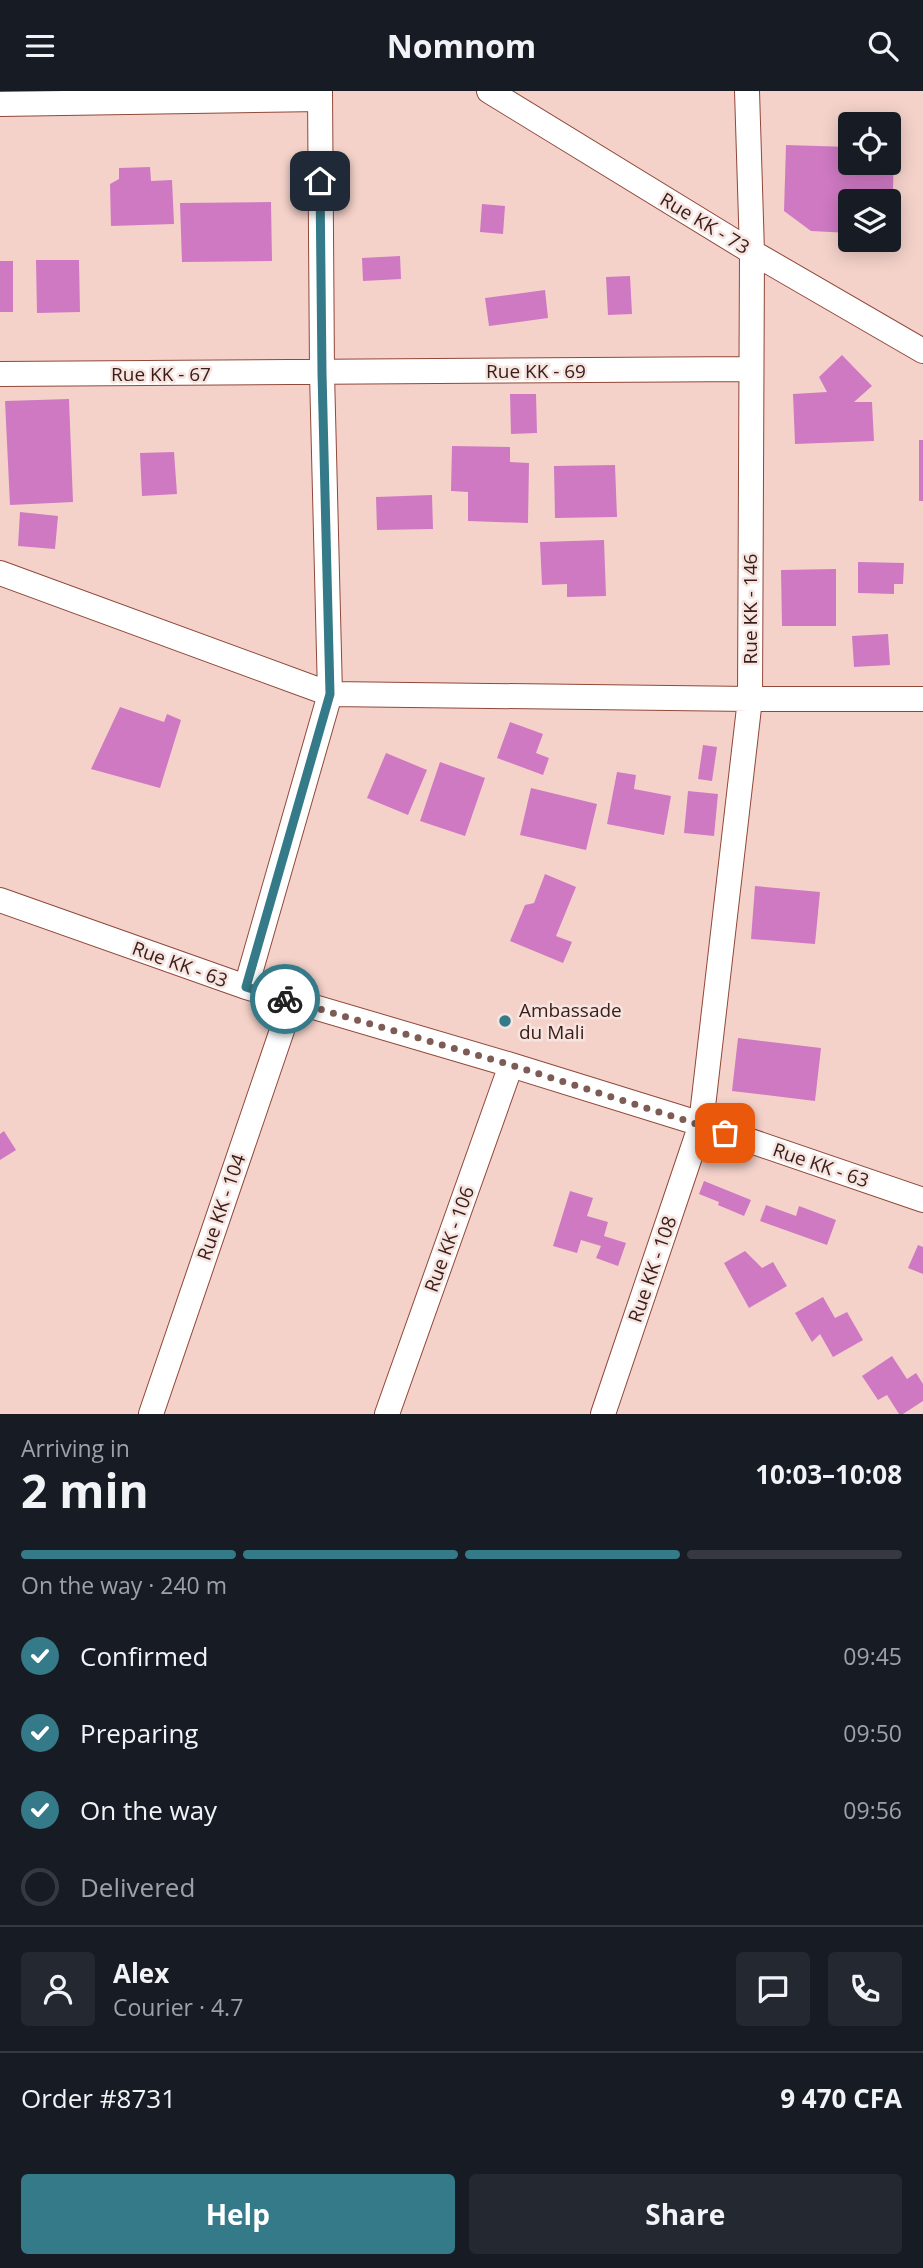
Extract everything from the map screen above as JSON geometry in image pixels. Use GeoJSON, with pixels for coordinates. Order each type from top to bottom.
{"type":"FeatureCollection","features":[{"type":"Feature","properties":{"kind":"street","name":"Rue KK - 73"},"geometry":{"type":"LineString","coordinates":[[489,91],[752,252],[923,351]]}},
{"type":"Feature","properties":{"kind":"street","name":"Rue KK - 146"},"geometry":{"type":"LineString","coordinates":[[701,1124],[750,699],[752,252],[747,91]]}},
{"type":"Feature","properties":{"kind":"street"},"geometry":{"type":"LineString","coordinates":[[0,104],[320,95],[322,373],[330,694],[246,987]]}},
{"type":"Feature","properties":{"kind":"street","name":"Rue KK - 69"},"geometry":{"type":"LineString","coordinates":[[322,373],[751,369]]}},
{"type":"Feature","properties":{"kind":"street","name":"Rue KK - 67"},"geometry":{"type":"LineString","coordinates":[[0,374],[322,373]]}},
{"type":"Feature","properties":{"kind":"street"},"geometry":{"type":"LineString","coordinates":[[0,573],[330,694],[923,699]]}},
{"type":"Feature","properties":{"kind":"street","name":"Rue KK - 63"},"geometry":{"type":"LineString","coordinates":[[0,899],[246,987],[701,1124],[923,1200]]}},
{"type":"Feature","properties":{"kind":"street","name":"Rue KK - 104"},"geometry":{"type":"LineString","coordinates":[[151,1414],[292,1001]]}},
{"type":"Feature","properties":{"kind":"street","name":"Rue KK - 106"},"geometry":{"type":"LineString","coordinates":[[387,1414],[511,1065]]}},
{"type":"Feature","properties":{"kind":"street","name":"Rue KK - 108"},"geometry":{"type":"LineString","coordinates":[[603,1414],[701,1124]]}},
{"type":"Feature","properties":{"kind":"building"},"geometry":{"type":"Polygon","coordinates":[[[786,145],[838,147],[838,175],[893,175],[893,189],[838,189],[838,232],[811,231],[784,211],[786,145]]]}},
{"type":"Feature","properties":{"kind":"building"},"geometry":{"type":"Polygon","coordinates":[[[150,167],[151,181],[172,180],[174,224],[111,226],[110,184],[119,179],[119,168],[150,167]]]}},
{"type":"Feature","properties":{"kind":"building"},"geometry":{"type":"Polygon","coordinates":[[[271,202],[272,261],[182,262],[180,203],[271,202]]]}},
{"type":"Feature","properties":{"kind":"building"},"geometry":{"type":"Polygon","coordinates":[[[482,204],[505,206],[503,234],[480,232],[482,204]]]}},
{"type":"Feature","properties":{"kind":"building"},"geometry":{"type":"Polygon","coordinates":[[[400,256],[401,279],[363,281],[362,258],[400,256]]]}},
{"type":"Feature","properties":{"kind":"building"},"geometry":{"type":"Polygon","coordinates":[[[36,260],[79,260],[80,312],[37,313],[36,260]]]}},
{"type":"Feature","properties":{"kind":"building"},"geometry":{"type":"Polygon","coordinates":[[[0,261],[13,261],[13,312],[0,312],[0,261]]]}},
{"type":"Feature","properties":{"kind":"building"},"geometry":{"type":"Polygon","coordinates":[[[630,276],[632,314],[608,315],[606,277],[630,276]]]}},
{"type":"Feature","properties":{"kind":"building"},"geometry":{"type":"Polygon","coordinates":[[[545,290],[548,318],[489,326],[485,298],[545,290]]]}},
{"type":"Feature","properties":{"kind":"building"},"geometry":{"type":"Polygon","coordinates":[[[842,355],[872,386],[854,402],[872,402],[874,441],[795,444],[793,394],[827,392],[819,377],[842,355]]]}},
{"type":"Feature","properties":{"kind":"building"},"geometry":{"type":"Polygon","coordinates":[[[510,394],[536,394],[537,433],[511,434],[510,394]]]}},
{"type":"Feature","properties":{"kind":"building"},"geometry":{"type":"Polygon","coordinates":[[[69,399],[73,502],[10,505],[5,401],[69,399]]]}},
{"type":"Feature","properties":{"kind":"building"},"geometry":{"type":"Polygon","coordinates":[[[919,440],[923,440],[923,501],[919,501],[919,440]]]}},
{"type":"Feature","properties":{"kind":"building"},"geometry":{"type":"Polygon","coordinates":[[[452,446],[510,447],[510,462],[529,463],[528,523],[468,521],[468,492],[451,491],[452,446]]]}},
{"type":"Feature","properties":{"kind":"building"},"geometry":{"type":"Polygon","coordinates":[[[174,452],[177,494],[142,496],[140,453],[174,452]]]}},
{"type":"Feature","properties":{"kind":"building"},"geometry":{"type":"Polygon","coordinates":[[[615,465],[617,517],[555,518],[554,466],[615,465]]]}},
{"type":"Feature","properties":{"kind":"building"},"geometry":{"type":"Polygon","coordinates":[[[432,495],[433,529],[377,530],[376,497],[432,495]]]}},
{"type":"Feature","properties":{"kind":"building"},"geometry":{"type":"Polygon","coordinates":[[[20,512],[58,516],[55,549],[18,546],[20,512]]]}},
{"type":"Feature","properties":{"kind":"building"},"geometry":{"type":"Polygon","coordinates":[[[604,540],[606,596],[567,597],[567,584],[542,585],[540,542],[604,540]]]}},
{"type":"Feature","properties":{"kind":"building"},"geometry":{"type":"Polygon","coordinates":[[[858,562],[904,563],[903,584],[894,584],[894,594],[858,593],[858,562]]]}},
{"type":"Feature","properties":{"kind":"building"},"geometry":{"type":"Polygon","coordinates":[[[836,569],[836,626],[782,626],[781,570],[836,569]]]}},
{"type":"Feature","properties":{"kind":"building"},"geometry":{"type":"Polygon","coordinates":[[[888,634],[890,665],[854,667],[852,636],[888,634]]]}},
{"type":"Feature","properties":{"kind":"building"},"geometry":{"type":"Polygon","coordinates":[[[120,707],[164,722],[167,714],[181,720],[160,788],[91,769],[120,707]]]}},
{"type":"Feature","properties":{"kind":"building"},"geometry":{"type":"Polygon","coordinates":[[[510,722],[543,734],[536,753],[549,758],[543,775],[497,758],[510,722]]]}},
{"type":"Feature","properties":{"kind":"building"},"geometry":{"type":"Polygon","coordinates":[[[703,745],[717,747],[712,781],[698,779],[703,745]]]}},
{"type":"Feature","properties":{"kind":"building"},"geometry":{"type":"Polygon","coordinates":[[[386,753],[427,770],[408,815],[367,798],[386,753]]]}},
{"type":"Feature","properties":{"kind":"building"},"geometry":{"type":"Polygon","coordinates":[[[440,762],[485,778],[465,836],[420,821],[440,762]]]}},
{"type":"Feature","properties":{"kind":"building"},"geometry":{"type":"Polygon","coordinates":[[[617,772],[636,775],[634,789],[671,796],[664,835],[607,824],[617,772]]]}},
{"type":"Feature","properties":{"kind":"building"},"geometry":{"type":"Polygon","coordinates":[[[531,788],[597,804],[586,850],[520,835],[531,788]]]}},
{"type":"Feature","properties":{"kind":"building"},"geometry":{"type":"Polygon","coordinates":[[[688,791],[718,794],[714,836],[684,833],[688,791]]]}},
{"type":"Feature","properties":{"kind":"building"},"geometry":{"type":"Polygon","coordinates":[[[545,874],[576,887],[556,936],[572,942],[563,963],[510,941],[525,905],[534,903],[545,874]]]}},
{"type":"Feature","properties":{"kind":"building"},"geometry":{"type":"Polygon","coordinates":[[[755,886],[820,892],[815,944],[751,939],[755,886]]]}},
{"type":"Feature","properties":{"kind":"building"},"geometry":{"type":"Polygon","coordinates":[[[738,1038],[821,1048],[815,1101],[732,1091],[738,1038]]]}},
{"type":"Feature","properties":{"kind":"building"},"geometry":{"type":"Polygon","coordinates":[[[4,1131],[16,1150],[0,1160],[0,1134],[4,1131]]]}},
{"type":"Feature","properties":{"kind":"building"},"geometry":{"type":"Polygon","coordinates":[[[704,1181],[751,1200],[744,1216],[699,1194],[704,1181]]]}},
{"type":"Feature","properties":{"kind":"building"},"geometry":{"type":"Polygon","coordinates":[[[570,1191],[593,1198],[587,1216],[608,1222],[604,1236],[626,1243],[618,1266],[596,1258],[601,1246],[581,1240],[577,1253],[553,1246],[570,1191]]]}},
{"type":"Feature","properties":{"kind":"building"},"geometry":{"type":"Polygon","coordinates":[[[766,1205],[796,1216],[799,1206],[836,1220],[827,1245],[760,1221],[766,1205]]]}},
{"type":"Feature","properties":{"kind":"building"},"geometry":{"type":"Polygon","coordinates":[[[918,1245],[923,1247],[923,1274],[908,1268],[918,1245]]]}},
{"type":"Feature","properties":{"kind":"building"},"geometry":{"type":"Polygon","coordinates":[[[745,1251],[762,1268],[773,1262],[787,1286],[749,1308],[724,1263],[745,1251]]]}},
{"type":"Feature","properties":{"kind":"building"},"geometry":{"type":"Polygon","coordinates":[[[823,1297],[835,1318],[847,1312],[863,1340],[833,1357],[820,1334],[812,1342],[795,1313],[823,1297]]]}},
{"type":"Feature","properties":{"kind":"building"},"geometry":{"type":"Polygon","coordinates":[[[892,1356],[907,1379],[916,1373],[923,1384],[923,1401],[903,1414],[899,1414],[887,1395],[878,1400],[862,1376],[892,1356]]]}},
{"type":"Feature","properties":{"kind":"way so far"},"geometry":{"type":"LineString","coordinates":[[285,999],[511,1065],[725,1133]]}},
{"type":"Feature","properties":{"kind":"place","name":"Ambassade du Mali"},"geometry":{"type":"Point","coordinates":[505,1021]}},
{"type":"Feature","properties":{"kind":"route"},"geometry":{"type":"LineString","coordinates":[[285,999],[246,987],[330,694],[320,181]]}}]}
